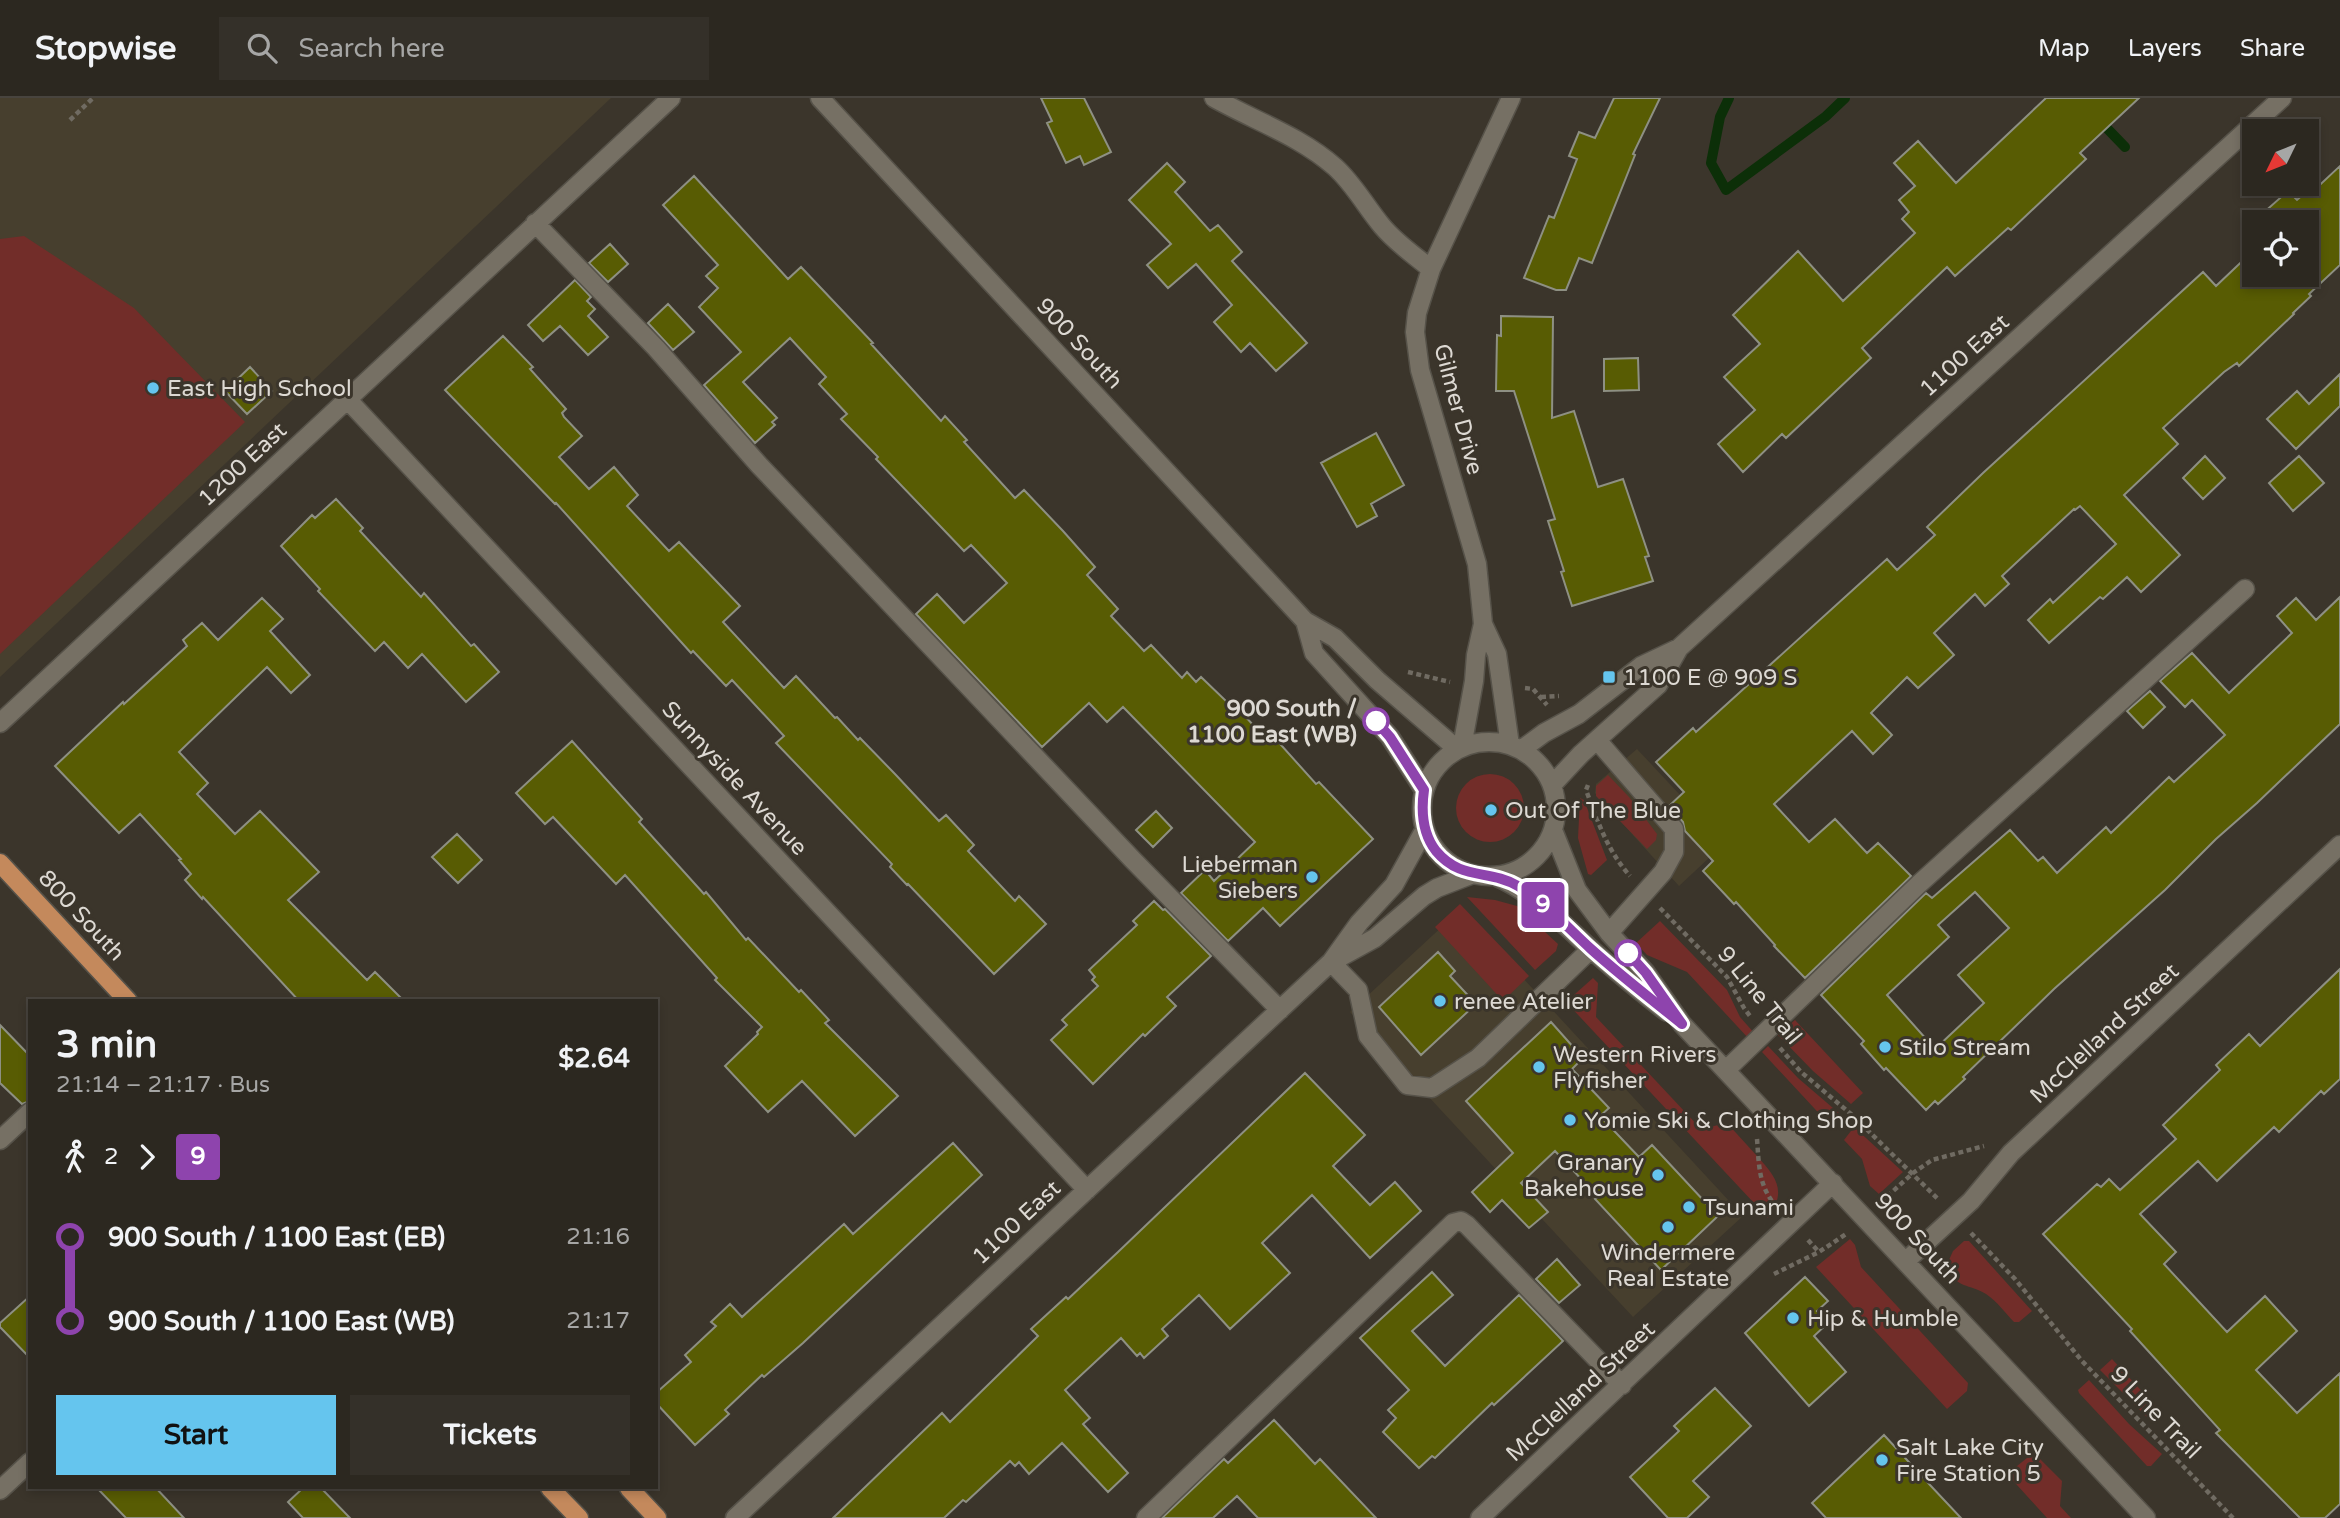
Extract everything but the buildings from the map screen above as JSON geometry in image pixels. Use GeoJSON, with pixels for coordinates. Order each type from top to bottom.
{"type":"FeatureCollection","features":[{"type":"Feature","properties":{"kind":"main road","name":"800 South"},"geometry":{"type":"LineString","coordinates":[[0,863],[126,999]]}},
{"type":"Feature","properties":{"kind":"main road"},"geometry":{"type":"LineString","coordinates":[[551,1489],[579,1518]]}},
{"type":"Feature","properties":{"kind":"main road"},"geometry":{"type":"LineString","coordinates":[[630,1489],[657,1518]]}},
{"type":"Feature","properties":{"kind":"street","name":"1200 East"},"geometry":{"type":"LineString","coordinates":[[0,723],[671,98]]}},
{"type":"Feature","properties":{"kind":"street","name":"900 South"},"geometry":{"type":"LineString","coordinates":[[820,98],[1304,621],[1335,638],[1377,680],[1460,748]]}},
{"type":"Feature","properties":{"kind":"street"},"geometry":{"type":"LineString","coordinates":[[1214,98],[1292,136],[1337,168],[1384,228],[1431,269]]}},
{"type":"Feature","properties":{"kind":"street","name":"Gilmer Drive"},"geometry":{"type":"LineString","coordinates":[[1460,748],[1483,624],[1477,564],[1416,350],[1417,313],[1431,269],[1511,98]]}},
{"type":"Feature","properties":{"kind":"street","name":"1100 East"},"geometry":{"type":"LineString","coordinates":[[1552,785],[1581,754],[1657,685],[1679,648],[2282,98]]}},
{"type":"Feature","properties":{"kind":"street"},"geometry":{"type":"LineString","coordinates":[[536,223],[656,348],[759,465],[1132,859],[1280,1010]]}},
{"type":"Feature","properties":{"kind":"street","name":"Sunnyside Avenue"},"geometry":{"type":"LineString","coordinates":[[347,399],[1087,1190]]}},
{"type":"Feature","properties":{"kind":"street"},"geometry":{"type":"LineString","coordinates":[[1726,1070],[1919,884],[2245,589]]}},
{"type":"Feature","properties":{"kind":"street","name":"900 South"},"geometry":{"type":"LineString","coordinates":[[1304,621],[1314,653],[1390,737],[1424,790]]}},
{"type":"Feature","properties":{"kind":"street","name":"Gilmer Drive"},"geometry":{"type":"LineString","coordinates":[[1483,624],[1497,654],[1516,747]]}},
{"type":"Feature","properties":{"kind":"street","name":"1100 East"},"geometry":{"type":"LineString","coordinates":[[1516,747],[1579,714],[1641,666],[1679,648]]}},
{"type":"Feature","properties":{"kind":"street"},"geometry":{"type":"LineString","coordinates":[[1597,740],[1674,829],[1674,852],[1663,872],[1609,933]]}},
{"type":"Feature","properties":{"kind":"street"},"geometry":{"type":"LineString","coordinates":[[1486,741],[1516,747],[1540,765],[1552,785],[1556,800],[1553,830],[1547,844],[1531,861],[1511,873],[1495,876],[1474,874],[1452,865],[1436,850],[1425,829],[1421,810],[1424,790],[1437,766],[1460,748],[1486,741]]}},
{"type":"Feature","properties":{"kind":"street","name":"1100 East"},"geometry":{"type":"LineString","coordinates":[[735,1518],[1331,962],[1359,923],[1394,885],[1425,829]]}},
{"type":"Feature","properties":{"kind":"street","name":"900 South"},"geometry":{"type":"LineString","coordinates":[[1553,830],[1577,890],[1609,933],[1646,973],[1682,1024]]}},
{"type":"Feature","properties":{"kind":"street","name":"McClelland Street"},"geometry":{"type":"LineString","coordinates":[[1906,1261],[1970,1201],[2011,1153],[2340,845]]}},
{"type":"Feature","properties":{"kind":"street","name":"1100 East"},"geometry":{"type":"LineString","coordinates":[[1331,962],[1376,939],[1424,895],[1474,874]]}},
{"type":"Feature","properties":{"kind":"street","name":"900 South"},"geometry":{"type":"LineString","coordinates":[[1495,876],[1518,886],[1553,913],[1591,949],[1682,1024],[2146,1518]]}},
{"type":"Feature","properties":{"kind":"street"},"geometry":{"type":"LineString","coordinates":[[1331,962],[1358,990],[1368,1036],[1407,1085],[1432,1088],[1478,1058],[1591,949]]}},
{"type":"Feature","properties":{"kind":"street"},"geometry":{"type":"LineString","coordinates":[[0,1140],[28,1114]]}},
{"type":"Feature","properties":{"kind":"street","name":"McClelland Street"},"geometry":{"type":"LineString","coordinates":[[1480,1518],[1833,1183]]}},
{"type":"Feature","properties":{"kind":"street"},"geometry":{"type":"LineString","coordinates":[[1146,1518],[1453,1223],[1461,1221],[1468,1225],[1622,1385]]}},
{"type":"Feature","properties":{"kind":"street"},"geometry":{"type":"LineString","coordinates":[[0,1490],[28,1464]]}},
{"type":"Feature","properties":{"kind":"path"},"geometry":{"type":"LineString","coordinates":[[70,120],[93,98]]}},
{"type":"Feature","properties":{"kind":"path"},"geometry":{"type":"LineString","coordinates":[[1400,666],[1409,673],[1444,682]]}},
{"type":"Feature","properties":{"kind":"path"},"geometry":{"type":"LineString","coordinates":[[1514,686],[1533,689],[1548,707]]}},
{"type":"Feature","properties":{"kind":"path","name":"9 Line Trail"},"geometry":{"type":"LineString","coordinates":[[1586,790],[1608,847],[1644,892],[1727,977],[1744,1008],[1801,1072],[1851,1114],[1939,1200]]}},
{"type":"Feature","properties":{"kind":"path"},"geometry":{"type":"LineString","coordinates":[[1883,1201],[1913,1173],[1932,1160],[1985,1145]]}},
{"type":"Feature","properties":{"kind":"path"},"geometry":{"type":"LineString","coordinates":[[1801,1261],[1845,1235]]}},
{"type":"Feature","properties":{"kind":"path","name":"9 Line Trail"},"geometry":{"type":"LineString","coordinates":[[1973,1235],[2015,1279],[2082,1361],[2233,1518]]}},
{"type":"Feature","properties":{"kind":"shaded area","name":"East High School"},"geometry":{"type":"Polygon","coordinates":[[[0,98],[611,98],[0,677],[0,98]]]}},
{"type":"Feature","properties":{"kind":"shaded area"},"geometry":{"type":"Polygon","coordinates":[[[24,236],[134,308],[245,422],[0,654],[0,239],[24,236]]]}},
{"type":"Feature","properties":{"kind":"shaded area"},"geometry":{"type":"Polygon","coordinates":[[[1637,749],[1725,843],[1679,886],[1595,793],[1596,784],[1637,749]]]}},
{"type":"Feature","properties":{"kind":"shaded area"},"geometry":{"type":"Polygon","coordinates":[[[1490,774],[1503,777],[1514,784],[1521,795],[1524,808],[1521,821],[1514,832],[1503,839],[1490,842],[1477,839],[1466,832],[1459,821],[1456,808],[1459,795],[1466,784],[1477,777],[1490,774]]]}},
{"type":"Feature","properties":{"kind":"shaded area"},"geometry":{"type":"Polygon","coordinates":[[[1608,775],[1657,834],[1656,840],[1647,849],[1596,796],[1596,786],[1608,775]]]}},
{"type":"Feature","properties":{"kind":"shaded area"},"geometry":{"type":"Polygon","coordinates":[[[1580,798],[1584,800],[1607,860],[1591,875],[1588,874],[1578,838],[1580,798]]]}},
{"type":"Feature","properties":{"kind":"shaded area"},"geometry":{"type":"Polygon","coordinates":[[[1467,897],[1517,906],[1558,944],[1556,951],[1535,970],[1467,897]]]}},
{"type":"Feature","properties":{"kind":"shaded area"},"geometry":{"type":"Polygon","coordinates":[[[1460,904],[1529,976],[1503,1001],[1435,927],[1460,904]]]}},
{"type":"Feature","properties":{"kind":"shaded area"},"geometry":{"type":"Polygon","coordinates":[[[1460,910],[1743,1216],[1633,1317],[1350,1012],[1460,910]]]}},
{"type":"Feature","properties":{"kind":"shaded area"},"geometry":{"type":"Polygon","coordinates":[[[1660,921],[1727,990],[1740,1017],[1755,1034],[1749,1039],[1687,972],[1647,955],[1636,943],[1660,921]]]}},
{"type":"Feature","properties":{"kind":"shaded area"},"geometry":{"type":"Polygon","coordinates":[[[1593,978],[1598,983],[1596,1017],[1701,1129],[1727,1123],[1770,1171],[1778,1192],[1768,1218],[1566,1002],[1593,978]]]}},
{"type":"Feature","properties":{"kind":"shaded area"},"geometry":{"type":"Polygon","coordinates":[[[1795,1020],[1863,1093],[1851,1104],[1813,1071],[1778,1035],[1795,1020]]]}},
{"type":"Feature","properties":{"kind":"shaded area"},"geometry":{"type":"Polygon","coordinates":[[[1768,1046],[1798,1078],[1840,1114],[1827,1122],[1762,1052],[1768,1046]]]}},
{"type":"Feature","properties":{"kind":"shaded area"},"geometry":{"type":"Polygon","coordinates":[[[1854,1127],[1903,1172],[1879,1194],[1870,1186],[1862,1159],[1844,1140],[1854,1127]]]}},
{"type":"Feature","properties":{"kind":"shaded area"},"geometry":{"type":"Polygon","coordinates":[[[1850,1239],[1855,1245],[1861,1267],[1968,1383],[1967,1391],[1947,1409],[1816,1267],[1850,1239]]]}},
{"type":"Feature","properties":{"kind":"shaded area"},"geometry":{"type":"Polygon","coordinates":[[[1964,1241],[1969,1241],[2032,1311],[2019,1322],[2014,1322],[1986,1294],[1961,1284],[1953,1276],[1949,1260],[1953,1251],[1964,1241]]]}},
{"type":"Feature","properties":{"kind":"shaded area"},"geometry":{"type":"Polygon","coordinates":[[[2112,1359],[2162,1413],[2152,1422],[2100,1370],[2112,1359]]]}},
{"type":"Feature","properties":{"kind":"shaded area"},"geometry":{"type":"Polygon","coordinates":[[[2089,1380],[2129,1424],[2162,1454],[2151,1466],[2147,1466],[2079,1393],[2078,1390],[2089,1380]]]}},
{"type":"Feature","properties":{"kind":"shaded area"},"geometry":{"type":"Polygon","coordinates":[[[2032,1454],[2062,1481],[2060,1506],[2071,1518],[2047,1518],[2007,1474],[2032,1454]]]}},
{"type":"Feature","properties":{"kind":"waterway"},"geometry":{"type":"LineString","coordinates":[[1729,98],[1720,117],[1711,163],[1726,190],[1825,117],[1845,98]]}},
{"type":"Feature","properties":{"kind":"waterway"},"geometry":{"type":"LineString","coordinates":[[2098,119],[2125,147]]}},
{"type":"Feature","properties":{"kind":"bus line","name":"9"},"geometry":{"type":"LineString","coordinates":[[1376,721],[1390,737],[1424,790],[1421,810],[1425,829],[1436,850],[1452,865],[1474,874],[1495,876],[1518,886],[1553,913],[1633,986],[1682,1024],[1646,973],[1628,953]]}},
{"type":"Feature","properties":{"kind":"place","name":"East High School"},"geometry":{"type":"Point","coordinates":[153,388]}},
{"type":"Feature","properties":{"kind":"place","name":"1100 E @ 909 S"},"geometry":{"type":"Point","coordinates":[1609,677]}},
{"type":"Feature","properties":{"kind":"place","name":"900 South / 1100 East (WB)"},"geometry":{"type":"Point","coordinates":[1376,721]}},
{"type":"Feature","properties":{"kind":"place","name":"Out Of The Blue"},"geometry":{"type":"Point","coordinates":[1491,810]}},
{"type":"Feature","properties":{"kind":"place","name":"Lieberman Siebers"},"geometry":{"type":"Point","coordinates":[1312,877]}},
{"type":"Feature","properties":{"kind":"place","name":"renee Atelier"},"geometry":{"type":"Point","coordinates":[1440,1001]}},
{"type":"Feature","properties":{"kind":"place","name":"Stilo Stream"},"geometry":{"type":"Point","coordinates":[1885,1047]}},
{"type":"Feature","properties":{"kind":"place","name":"Western Rivers Flyfisher"},"geometry":{"type":"Point","coordinates":[1539,1067]}},
{"type":"Feature","properties":{"kind":"place","name":"Yomie Ski & Clothing Shop"},"geometry":{"type":"Point","coordinates":[1570,1120]}},
{"type":"Feature","properties":{"kind":"place","name":"Granary Bakehouse"},"geometry":{"type":"Point","coordinates":[1658,1175]}},
{"type":"Feature","properties":{"kind":"place","name":"Tsunami"},"geometry":{"type":"Point","coordinates":[1689,1207]}},
{"type":"Feature","properties":{"kind":"place","name":"Windermere Real Estate"},"geometry":{"type":"Point","coordinates":[1668,1227]}},
{"type":"Feature","properties":{"kind":"place","name":"Hip & Humble"},"geometry":{"type":"Point","coordinates":[1793,1318]}},
{"type":"Feature","properties":{"kind":"place","name":"Salt Lake City Fire Station 5"},"geometry":{"type":"Point","coordinates":[1882,1460]}}]}
